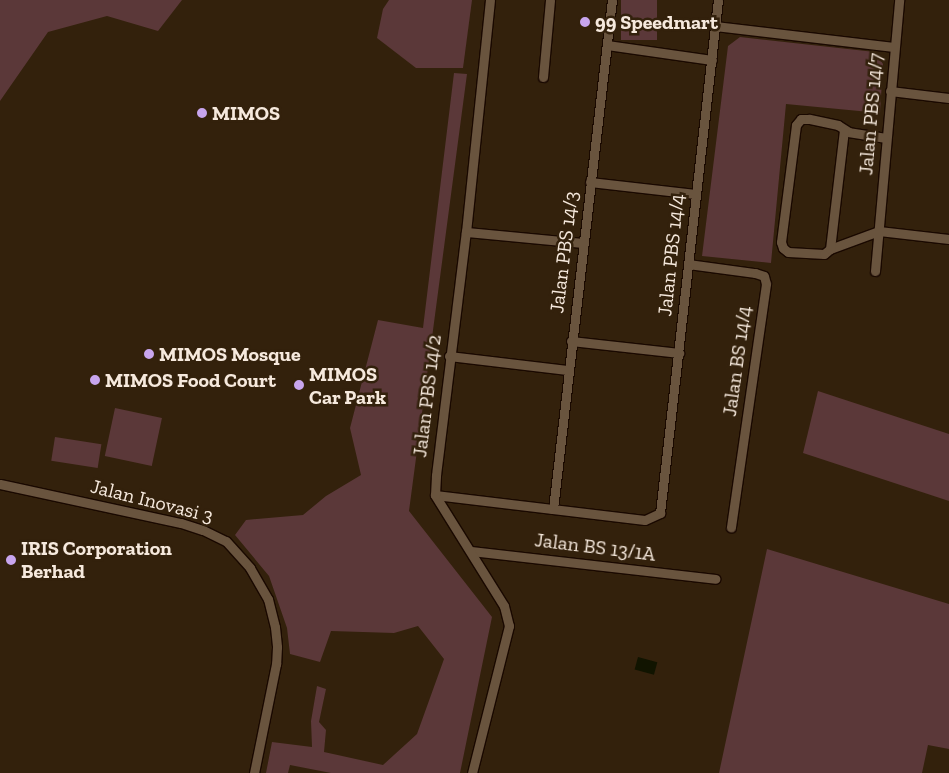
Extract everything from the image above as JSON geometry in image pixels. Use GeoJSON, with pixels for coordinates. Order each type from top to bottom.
{"type":"FeatureCollection","features":[{"type":"Feature","properties":{"kind":"street","name":"Jalan PBS 14/2"},"geometry":{"type":"LineString","coordinates":[[435,496],[449,356],[466,232],[490,0]]}},
{"type":"Feature","properties":{"kind":"street"},"geometry":{"type":"LineString","coordinates":[[543,77],[550,0]]}},
{"type":"Feature","properties":{"kind":"street","name":"Jalan PBS 14/3"},"geometry":{"type":"LineString","coordinates":[[552,509],[612,0]]}},
{"type":"Feature","properties":{"kind":"street","name":"Jalan PBS 14/4"},"geometry":{"type":"LineString","coordinates":[[552,509],[645,520],[660,513],[718,0]]}},
{"type":"Feature","properties":{"kind":"street","name":"Jalan PBS 14/7"},"geometry":{"type":"LineString","coordinates":[[875,271],[898,0]]}},
{"type":"Feature","properties":{"kind":"street"},"geometry":{"type":"LineString","coordinates":[[715,26],[894,47]]}},
{"type":"Feature","properties":{"kind":"street"},"geometry":{"type":"LineString","coordinates":[[607,44],[712,60]]}},
{"type":"Feature","properties":{"kind":"street"},"geometry":{"type":"LineString","coordinates":[[890,91],[949,98]]}},
{"type":"Feature","properties":{"kind":"street"},"geometry":{"type":"LineString","coordinates":[[886,138],[844,130],[838,125],[801,119],[796,125],[781,242],[783,248],[788,252],[824,254],[830,248],[879,231],[949,239]]}},
{"type":"Feature","properties":{"kind":"street"},"geometry":{"type":"LineString","coordinates":[[830,248],[844,130]]}},
{"type":"Feature","properties":{"kind":"street"},"geometry":{"type":"LineString","coordinates":[[590,182],[695,194]]}},
{"type":"Feature","properties":{"kind":"street"},"geometry":{"type":"LineString","coordinates":[[466,232],[583,242]]}},
{"type":"Feature","properties":{"kind":"street","name":"Jalan BS 14/4"},"geometry":{"type":"LineString","coordinates":[[688,264],[756,273],[764,276],[766,284],[731,527]]}},
{"type":"Feature","properties":{"kind":"street"},"geometry":{"type":"LineString","coordinates":[[571,341],[679,353]]}},
{"type":"Feature","properties":{"kind":"street"},"geometry":{"type":"LineString","coordinates":[[449,356],[567,370]]}},
{"type":"Feature","properties":{"kind":"street","name":"Jalan Inovasi 3"},"geometry":{"type":"LineString","coordinates":[[0,484],[181,523],[219,536],[239,555],[250,568],[268,599],[276,627],[276,664],[254,773]]}},
{"type":"Feature","properties":{"kind":"street"},"geometry":{"type":"LineString","coordinates":[[435,496],[552,509]]}},
{"type":"Feature","properties":{"kind":"street"},"geometry":{"type":"LineString","coordinates":[[435,496],[504,606],[508,626],[472,773]]}},
{"type":"Feature","properties":{"kind":"street","name":"Jalan BS 13/1A"},"geometry":{"type":"LineString","coordinates":[[471,551],[715,579]]}},
{"type":"Feature","properties":{"kind":"shaded area"},"geometry":{"type":"Polygon","coordinates":[[[0,0],[182,0],[158,31],[107,16],[48,32],[0,101],[0,0]]]}},
{"type":"Feature","properties":{"kind":"shaded area"},"geometry":{"type":"Polygon","coordinates":[[[389,0],[472,0],[463,68],[416,68],[377,38],[383,9],[389,0]]]}},
{"type":"Feature","properties":{"kind":"shaded area"},"geometry":{"type":"Polygon","coordinates":[[[621,0],[657,0],[657,40],[621,40],[621,0]]]}},
{"type":"Feature","properties":{"kind":"shaded area"},"geometry":{"type":"Polygon","coordinates":[[[740,37],[875,52],[883,64],[880,113],[786,104],[771,263],[702,256],[728,46],[740,37]]]}},
{"type":"Feature","properties":{"kind":"shaded area"},"geometry":{"type":"Polygon","coordinates":[[[454,73],[467,74],[409,511],[492,617],[460,773],[331,773],[290,765],[288,773],[266,773],[272,742],[312,747],[311,721],[317,686],[326,689],[319,722],[326,730],[324,752],[383,765],[417,734],[444,659],[418,626],[394,633],[331,631],[320,662],[290,654],[287,628],[269,576],[235,535],[246,520],[303,515],[326,496],[361,475],[350,428],[378,320],[423,328],[454,73]]]}},
{"type":"Feature","properties":{"kind":"shaded area"},"geometry":{"type":"Polygon","coordinates":[[[818,391],[949,434],[949,501],[803,453],[818,391]]]}},
{"type":"Feature","properties":{"kind":"shaded area"},"geometry":{"type":"Polygon","coordinates":[[[115,408],[162,418],[152,466],[105,456],[115,408]]]}},
{"type":"Feature","properties":{"kind":"shaded area"},"geometry":{"type":"Polygon","coordinates":[[[55,437],[101,444],[98,468],[51,461],[55,437]]]}},
{"type":"Feature","properties":{"kind":"shaded area"},"geometry":{"type":"Polygon","coordinates":[[[767,549],[949,604],[949,749],[928,745],[922,773],[719,773],[767,549]]]}},
{"type":"Feature","properties":{"kind":"shaded area"},"geometry":{"type":"Polygon","coordinates":[[[638,657],[657,662],[654,675],[635,670],[638,657]]]}},
{"type":"Feature","properties":{"kind":"place","name":"99 Speedmart"},"geometry":{"type":"Point","coordinates":[585,22]}},
{"type":"Feature","properties":{"kind":"place","name":"MIMOS"},"geometry":{"type":"Point","coordinates":[202,113]}},
{"type":"Feature","properties":{"kind":"place","name":"MIMOS Mosque"},"geometry":{"type":"Point","coordinates":[149,354]}},
{"type":"Feature","properties":{"kind":"place","name":"MIMOS Food Court"},"geometry":{"type":"Point","coordinates":[95,380]}},
{"type":"Feature","properties":{"kind":"place","name":"MIMOS Car Park"},"geometry":{"type":"Point","coordinates":[299,385]}},
{"type":"Feature","properties":{"kind":"place","name":"IRIS Corporation Berhad"},"geometry":{"type":"Point","coordinates":[11,560]}}]}
